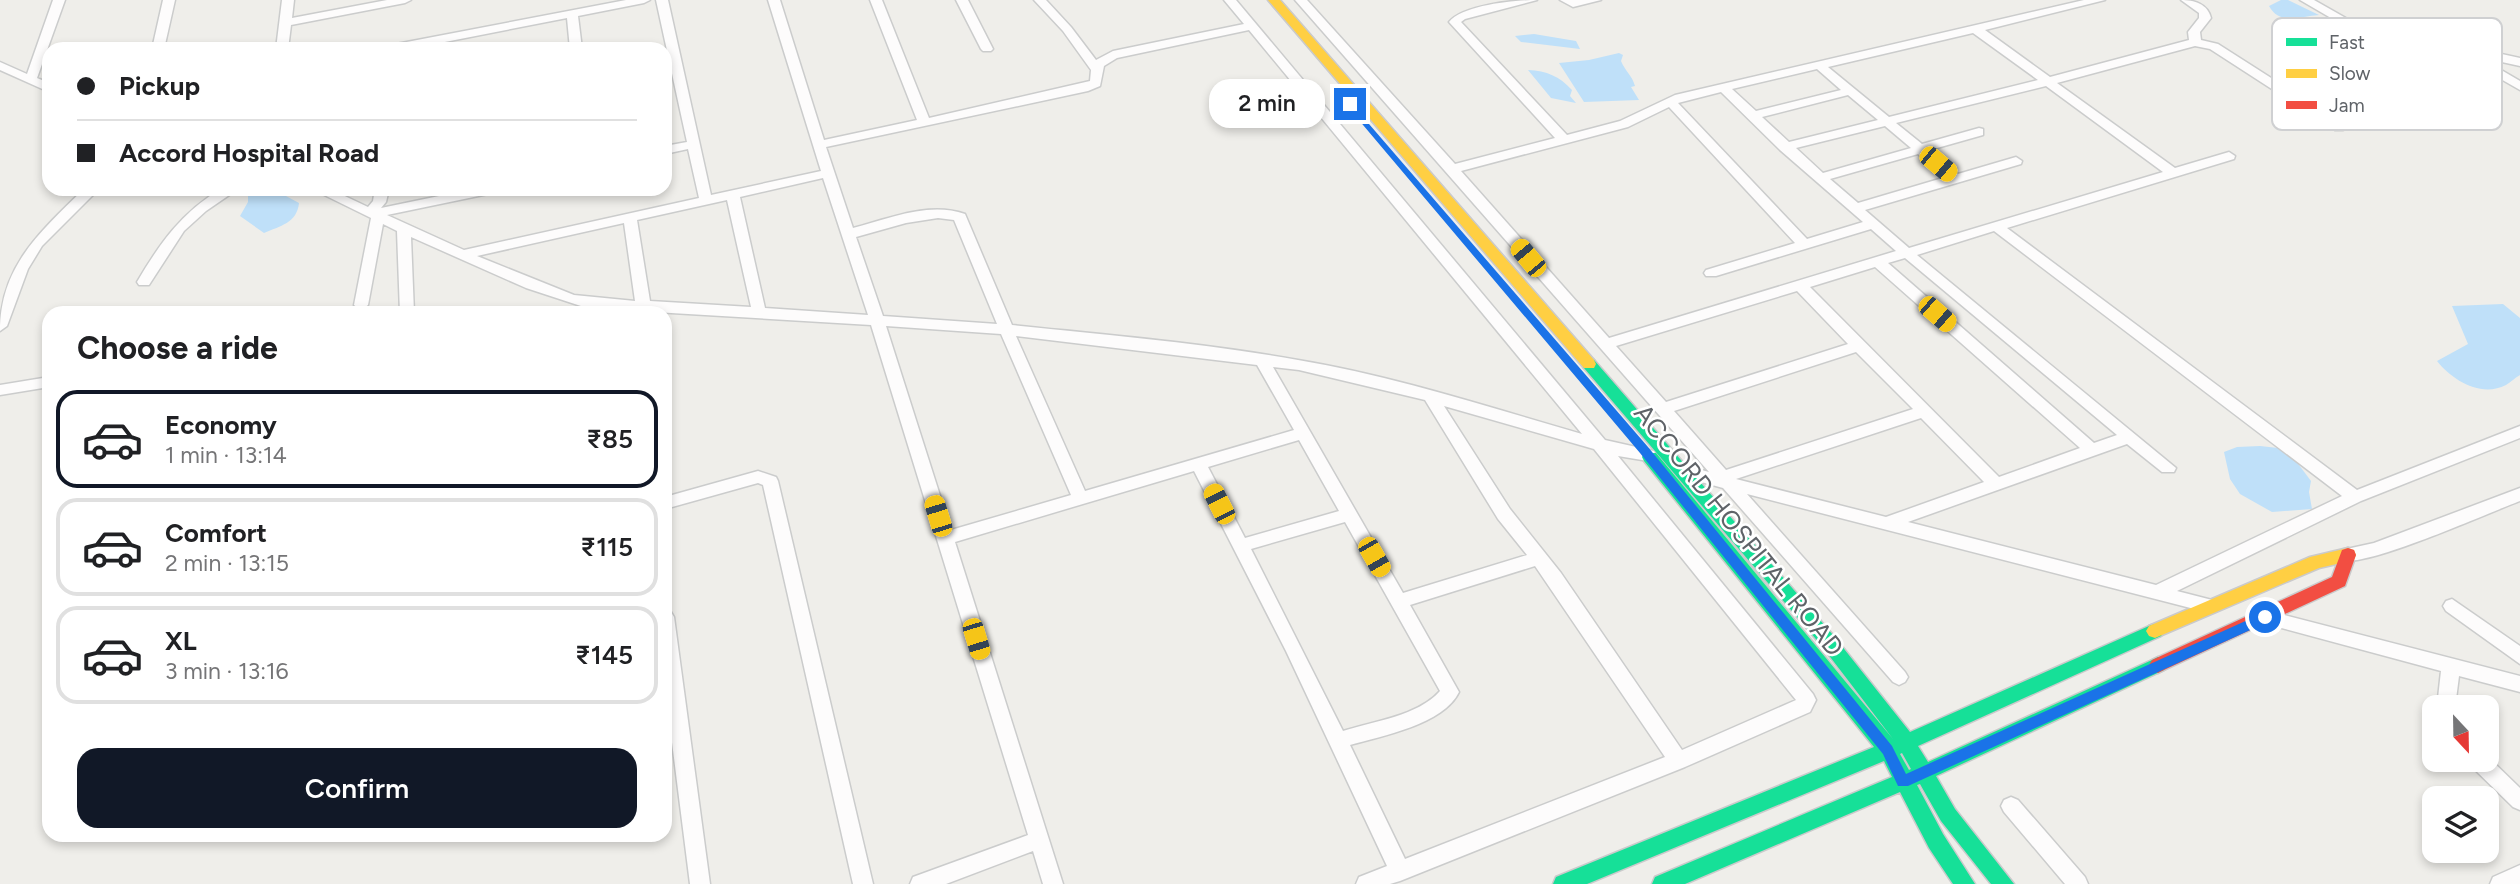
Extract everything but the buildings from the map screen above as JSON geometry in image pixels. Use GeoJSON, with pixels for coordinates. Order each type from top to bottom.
{"type":"FeatureCollection","features":[{"type":"Feature","properties":{"kind":"street"},"geometry":{"type":"LineString","coordinates":[[44,42],[59,0]]}},
{"type":"Feature","properties":{"kind":"street"},"geometry":{"type":"LineString","coordinates":[[160,42],[169,0]]}},
{"type":"Feature","properties":{"kind":"street"},"geometry":{"type":"LineString","coordinates":[[283,42],[288,0]]}},
{"type":"Feature","properties":{"kind":"street"},"geometry":{"type":"LineString","coordinates":[[286,22],[405,0]]}},
{"type":"Feature","properties":{"kind":"street"},"geometry":{"type":"LineString","coordinates":[[429,42],[644,0]]}},
{"type":"Feature","properties":{"kind":"street"},"geometry":{"type":"LineString","coordinates":[[662,0],[672,42]]}},
{"type":"Feature","properties":{"kind":"street"},"geometry":{"type":"LineString","coordinates":[[774,0],[877,320],[1052,884]]}},
{"type":"Feature","properties":{"kind":"street"},"geometry":{"type":"LineString","coordinates":[[876,0],[925,124]]}},
{"type":"Feature","properties":{"kind":"street"},"geometry":{"type":"LineString","coordinates":[[962,0],[987,49]]}},
{"type":"Feature","properties":{"kind":"street"},"geometry":{"type":"LineString","coordinates":[[820,145],[1084,89],[1096,83],[1096,67],[1067,29],[1040,0]]}},
{"type":"Feature","properties":{"kind":"street"},"geometry":{"type":"LineString","coordinates":[[1230,0],[1601,446],[1807,700],[1803,706],[1678,761],[1367,884]]}},
{"type":"Feature","properties":{"kind":"street","name":"ACCORD HOSPITAL ROAD"},"geometry":{"type":"LineString","coordinates":[[1260,0],[1648,455],[1888,750],[1936,841],[1965,884]]}},
{"type":"Feature","properties":{"kind":"street"},"geometry":{"type":"LineString","coordinates":[[1274,0],[1827,640],[1906,742],[1948,814],[2004,884]]}},
{"type":"Feature","properties":{"kind":"street"},"geometry":{"type":"LineString","coordinates":[[1300,0],[1453,169],[1899,677]]}},
{"type":"Feature","properties":{"kind":"street"},"geometry":{"type":"LineString","coordinates":[[1531,0],[1461,16],[1455,22],[1565,141]]}},
{"type":"Feature","properties":{"kind":"street"},"geometry":{"type":"LineString","coordinates":[[1566,0],[1578,4],[1595,0]]}},
{"type":"Feature","properties":{"kind":"street"},"geometry":{"type":"LineString","coordinates":[[1453,169],[1624,124],[1671,102],[1724,88],[2099,0]]}},
{"type":"Feature","properties":{"kind":"street"},"geometry":{"type":"LineString","coordinates":[[2187,0],[2204,12],[2205,18],[2194,32],[2194,42]]}},
{"type":"Feature","properties":{"kind":"street"},"geometry":{"type":"LineString","coordinates":[[2306,0],[2338,18]]}},
{"type":"Feature","properties":{"kind":"street"},"geometry":{"type":"LineString","coordinates":[[572,14],[575,42]]}},
{"type":"Feature","properties":{"kind":"street"},"geometry":{"type":"LineString","coordinates":[[1096,67],[1104,59],[1124,53],[1251,26]]}},
{"type":"Feature","properties":{"kind":"street"},"geometry":{"type":"LineString","coordinates":[[1977,30],[2173,173]]}},
{"type":"Feature","properties":{"kind":"street"},"geometry":{"type":"LineString","coordinates":[[478,33],[479,42]]}},
{"type":"Feature","properties":{"kind":"street"},"geometry":{"type":"LineString","coordinates":[[1785,147],[2047,82],[2194,42],[2214,46],[2272,84]]}},
{"type":"Feature","properties":{"kind":"street"},"geometry":{"type":"LineString","coordinates":[[672,44],[706,201]]}},
{"type":"Feature","properties":{"kind":"street"},"geometry":{"type":"LineString","coordinates":[[31,79],[42,48]]}},
{"type":"Feature","properties":{"kind":"street"},"geometry":{"type":"LineString","coordinates":[[2502,58],[2520,62]]}},
{"type":"Feature","properties":{"kind":"street"},"geometry":{"type":"LineString","coordinates":[[0,66],[42,84]]}},
{"type":"Feature","properties":{"kind":"street"},"geometry":{"type":"LineString","coordinates":[[1820,66],[1956,179]]}},
{"type":"Feature","properties":{"kind":"street"},"geometry":{"type":"LineString","coordinates":[[2502,75],[2520,86]]}},
{"type":"Feature","properties":{"kind":"street"},"geometry":{"type":"LineString","coordinates":[[1724,88],[1785,147],[1908,254],[2168,468]]}},
{"type":"Feature","properties":{"kind":"street"},"geometry":{"type":"LineString","coordinates":[[1753,116],[1851,91]]}},
{"type":"Feature","properties":{"kind":"street"},"geometry":{"type":"LineString","coordinates":[[1671,102],[1694,130],[1805,245]]}},
{"type":"Feature","properties":{"kind":"street"},"geometry":{"type":"LineString","coordinates":[[1821,178],[1979,132]]}},
{"type":"Feature","properties":{"kind":"street"},"geometry":{"type":"LineString","coordinates":[[672,149],[695,144]]}},
{"type":"Feature","properties":{"kind":"street"},"geometry":{"type":"LineString","coordinates":[[1605,344],[2229,156]]}},
{"type":"Feature","properties":{"kind":"street"},"geometry":{"type":"LineString","coordinates":[[1856,208],[2016,161]]}},
{"type":"Feature","properties":{"kind":"street"},"geometry":{"type":"LineString","coordinates":[[463,256],[828,173]]}},
{"type":"Feature","properties":{"kind":"street"},"geometry":{"type":"LineString","coordinates":[[733,195],[760,312]]}},
{"type":"Feature","properties":{"kind":"street"},"geometry":{"type":"LineString","coordinates":[[0,326],[21,269],[37,243],[85,196]]}},
{"type":"Feature","properties":{"kind":"street"},"geometry":{"type":"LineString","coordinates":[[144,282],[181,224],[219,196]]}},
{"type":"Feature","properties":{"kind":"street"},"geometry":{"type":"LineString","coordinates":[[335,196],[404,230],[563,298],[587,303],[643,306],[630,218]]}},
{"type":"Feature","properties":{"kind":"street"},"geometry":{"type":"LineString","coordinates":[[362,305],[374,214],[380,196]]}},
{"type":"Feature","properties":{"kind":"street"},"geometry":{"type":"LineString","coordinates":[[374,214],[457,196]]}},
{"type":"Feature","properties":{"kind":"street"},"geometry":{"type":"LineString","coordinates":[[849,234],[937,213],[954,213],[960,216],[1009,330],[1028,382],[1081,499]]}},
{"type":"Feature","properties":{"kind":"street"},"geometry":{"type":"LineString","coordinates":[[1712,274],[1873,224]]}},
{"type":"Feature","properties":{"kind":"street"},"geometry":{"type":"LineString","coordinates":[[1997,227],[2355,496]]}},
{"type":"Feature","properties":{"kind":"street"},"geometry":{"type":"LineString","coordinates":[[404,230],[407,306]]}},
{"type":"Feature","properties":{"kind":"street"},"geometry":{"type":"LineString","coordinates":[[1879,263],[2092,450]]}},
{"type":"Feature","properties":{"kind":"street"},"geometry":{"type":"LineString","coordinates":[[1800,286],[1996,484]]}},
{"type":"Feature","properties":{"kind":"street"},"geometry":{"type":"LineString","coordinates":[[672,307],[1009,330],[1136,343],[1299,365],[1430,396],[1601,446],[1648,455]]}},
{"type":"Feature","properties":{"kind":"street"},"geometry":{"type":"LineString","coordinates":[[1663,409],[1860,345]]}},
{"type":"Feature","properties":{"kind":"street"},"geometry":{"type":"LineString","coordinates":[[1262,360],[1450,692],[1446,699],[1426,711],[1338,741]]}},
{"type":"Feature","properties":{"kind":"street"},"geometry":{"type":"LineString","coordinates":[[0,390],[42,383]]}},
{"type":"Feature","properties":{"kind":"street"},"geometry":{"type":"LineString","coordinates":[[1430,396],[1504,514],[1539,558],[1678,761]]}},
{"type":"Feature","properties":{"kind":"street"},"geometry":{"type":"LineString","coordinates":[[1723,479],[1926,411]]}},
{"type":"Feature","properties":{"kind":"street"},"geometry":{"type":"LineString","coordinates":[[2158,592],[2355,496],[2520,432]]}},
{"type":"Feature","properties":{"kind":"street"},"geometry":{"type":"LineString","coordinates":[[945,538],[1304,433]]}},
{"type":"Feature","properties":{"kind":"street"},"geometry":{"type":"LineString","coordinates":[[1887,523],[2129,436]]}},
{"type":"Feature","properties":{"kind":"street"},"geometry":{"type":"LineString","coordinates":[[1198,463],[1338,741],[1400,871]]}},
{"type":"Feature","properties":{"kind":"street"},"geometry":{"type":"LineString","coordinates":[[1682,471],[1723,479],[2210,606]]}},
{"type":"Feature","properties":{"kind":"street"},"geometry":{"type":"LineString","coordinates":[[672,501],[758,477],[770,481],[863,884]]}},
{"type":"Feature","properties":{"kind":"street"},"geometry":{"type":"LineString","coordinates":[[1563,884],[1888,750],[2210,606],[2316,562],[2376,549],[2520,494]]}},
{"type":"Feature","properties":{"kind":"street"},"geometry":{"type":"LineString","coordinates":[[1240,546],[1350,514]]}},
{"type":"Feature","properties":{"kind":"street"},"geometry":{"type":"LineString","coordinates":[[1662,884],[1903,782],[2265,617],[2339,581],[2348,555]]}},
{"type":"Feature","properties":{"kind":"street"},"geometry":{"type":"LineString","coordinates":[[1399,601],[1539,558]]}},
{"type":"Feature","properties":{"kind":"street"},"geometry":{"type":"LineString","coordinates":[[2452,606],[2520,656]]}},
{"type":"Feature","properties":{"kind":"street"},"geometry":{"type":"LineString","coordinates":[[2265,617],[2520,684]]}},
{"type":"Feature","properties":{"kind":"street"},"geometry":{"type":"LineString","coordinates":[[2448,695],[2451,667]]}},
{"type":"Feature","properties":{"kind":"street"},"geometry":{"type":"LineString","coordinates":[[672,670],[700,884]]}},
{"type":"Feature","properties":{"kind":"street"},"geometry":{"type":"LineString","coordinates":[[2490,772],[2520,801]]}},
{"type":"Feature","properties":{"kind":"street"},"geometry":{"type":"LineString","coordinates":[[2011,806],[2078,884]]}},
{"type":"Feature","properties":{"kind":"street"},"geometry":{"type":"LineString","coordinates":[[920,884],[1038,840]]}},
{"type":"Feature","properties":{"kind":"street"},"geometry":{"type":"LineString","coordinates":[[2500,884],[2520,875]]}},
{"type":"Feature","properties":{"kind":"water"},"geometry":{"type":"Polygon","coordinates":[[[2281,0],[2288,0],[2319,15],[2291,18],[2279,16],[2269,6],[2281,0]]]}},
{"type":"Feature","properties":{"kind":"water"},"geometry":{"type":"Polygon","coordinates":[[[1534,34],[1576,41],[1580,49],[1521,42],[1515,36],[1534,34]]]}},
{"type":"Feature","properties":{"kind":"water"},"geometry":{"type":"Polygon","coordinates":[[[1619,53],[1623,55],[1621,61],[1634,82],[1635,86],[1631,87],[1639,100],[1584,102],[1559,63],[1589,60],[1619,53]]]}},
{"type":"Feature","properties":{"kind":"water"},"geometry":{"type":"Polygon","coordinates":[[[1528,70],[1547,73],[1562,81],[1572,90],[1570,96],[1576,103],[1551,98],[1528,70]]]}},
{"type":"Feature","properties":{"kind":"water"},"geometry":{"type":"Polygon","coordinates":[[[248,196],[286,196],[299,203],[298,210],[291,219],[264,233],[240,216],[248,202],[248,196]]]}},
{"type":"Feature","properties":{"kind":"water"},"geometry":{"type":"Polygon","coordinates":[[[2503,304],[2520,318],[2520,375],[2506,385],[2496,388],[2468,385],[2451,375],[2437,361],[2468,344],[2452,306],[2503,304]]]}},
{"type":"Feature","properties":{"kind":"water"},"geometry":{"type":"Polygon","coordinates":[[[2237,447],[2287,449],[2311,481],[2309,492],[2312,509],[2272,512],[2240,494],[2230,479],[2224,452],[2237,447]]]}},
{"type":"Feature","properties":{"kind":"traffic: fast"},"geometry":{"type":"LineString","coordinates":[[1589,364],[1827,640],[1906,742],[1948,815],[2004,884]]}},
{"type":"Feature","properties":{"kind":"traffic: fast"},"geometry":{"type":"LineString","coordinates":[[1650,457],[1888,750],[1936,841],[1965,884]]}},
{"type":"Feature","properties":{"kind":"traffic: fast"},"geometry":{"type":"LineString","coordinates":[[1563,884],[1944,727],[2155,631]]}},
{"type":"Feature","properties":{"kind":"traffic: fast"},"geometry":{"type":"LineString","coordinates":[[1662,884],[1903,782],[2158,665]]}},
{"type":"Feature","properties":{"kind":"traffic: slow"},"geometry":{"type":"LineString","coordinates":[[1274,0],[1589,364]]}},
{"type":"Feature","properties":{"kind":"traffic: slow"},"geometry":{"type":"LineString","coordinates":[[2155,631],[2316,562],[2348,555]]}},
{"type":"Feature","properties":{"kind":"traffic: jam"},"geometry":{"type":"LineString","coordinates":[[2158,665],[2339,581],[2348,555]]}},
{"type":"Feature","properties":{"kind":"route"},"geometry":{"type":"LineString","coordinates":[[1350,104],[1644,450],[1888,750],[1903,782],[2265,617]]}}]}
